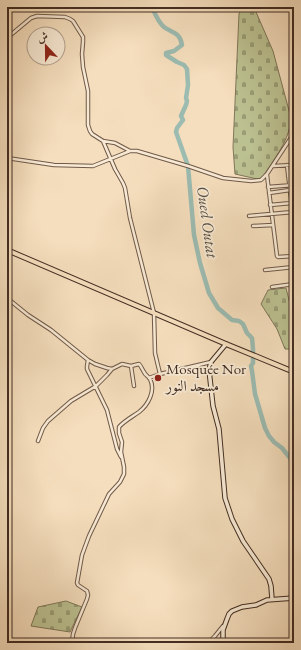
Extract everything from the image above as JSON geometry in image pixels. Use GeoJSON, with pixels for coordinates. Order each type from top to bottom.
{"type":"FeatureCollection","features":[{"type":"Feature","properties":{"kind":"main road"},"geometry":{"type":"LineString","coordinates":[[7,251],[294,372]]}},
{"type":"Feature","properties":{"kind":"street"},"geometry":{"type":"LineString","coordinates":[[7,38],[35,16],[65,17],[70,19],[73,21],[83,39],[82,60],[88,91],[89,129],[92,134],[103,142],[125,188],[130,218],[154,313],[155,353],[160,374]]}},
{"type":"Feature","properties":{"kind":"street"},"geometry":{"type":"LineString","coordinates":[[294,84],[292,86],[294,93]]}},
{"type":"Feature","properties":{"kind":"street"},"geometry":{"type":"LineString","coordinates":[[7,158],[54,165],[93,166],[130,151],[137,151],[173,161],[223,178],[251,181],[261,180],[267,174],[294,133]]}},
{"type":"Feature","properties":{"kind":"street"},"geometry":{"type":"LineString","coordinates":[[103,142],[115,143],[130,151]]}},
{"type":"Feature","properties":{"kind":"street"},"geometry":{"type":"LineString","coordinates":[[287,165],[294,224]]}},
{"type":"Feature","properties":{"kind":"street"},"geometry":{"type":"LineString","coordinates":[[273,166],[294,165]]}},
{"type":"Feature","properties":{"kind":"street"},"geometry":{"type":"LineString","coordinates":[[267,174],[277,257],[294,256]]}},
{"type":"Feature","properties":{"kind":"street"},"geometry":{"type":"LineString","coordinates":[[288,176],[294,176]]}},
{"type":"Feature","properties":{"kind":"street"},"geometry":{"type":"LineString","coordinates":[[268,187],[294,185]]}},
{"type":"Feature","properties":{"kind":"street"},"geometry":{"type":"LineString","coordinates":[[269,193],[290,190]]}},
{"type":"Feature","properties":{"kind":"street"},"geometry":{"type":"LineString","coordinates":[[270,205],[292,203]]}},
{"type":"Feature","properties":{"kind":"street"},"geometry":{"type":"LineString","coordinates":[[249,216],[293,212]]}},
{"type":"Feature","properties":{"kind":"street"},"geometry":{"type":"LineString","coordinates":[[253,226],[273,225]]}},
{"type":"Feature","properties":{"kind":"street"},"geometry":{"type":"LineString","coordinates":[[265,270],[294,267]]}},
{"type":"Feature","properties":{"kind":"street"},"geometry":{"type":"LineString","coordinates":[[272,287],[294,284]]}},
{"type":"Feature","properties":{"kind":"street"},"geometry":{"type":"LineString","coordinates":[[7,298],[28,315],[51,330],[88,360],[101,366],[112,368],[122,364],[131,366],[140,364],[149,378],[152,387],[149,400],[139,412],[119,427],[122,442],[121,452],[124,474],[120,482],[106,499],[82,555],[77,583],[78,586],[87,591],[88,595],[75,628],[72,643]]}},
{"type":"Feature","properties":{"kind":"street"},"geometry":{"type":"LineString","coordinates":[[226,344],[211,362],[210,370],[213,406],[219,428],[224,492],[226,503],[243,540],[269,580],[272,599]]}},
{"type":"Feature","properties":{"kind":"street"},"geometry":{"type":"LineString","coordinates":[[88,360],[87,369],[107,410],[117,449],[122,458]]}},
{"type":"Feature","properties":{"kind":"street"},"geometry":{"type":"LineString","coordinates":[[149,378],[211,362]]}},
{"type":"Feature","properties":{"kind":"street"},"geometry":{"type":"LineString","coordinates":[[131,366],[134,386]]}},
{"type":"Feature","properties":{"kind":"street"},"geometry":{"type":"LineString","coordinates":[[38,441],[45,424],[57,412],[71,401],[96,386],[112,368]]}},
{"type":"Feature","properties":{"kind":"street"},"geometry":{"type":"LineString","coordinates":[[208,643],[224,624],[229,614],[235,610],[244,606],[256,605],[267,600],[294,598]]}},
{"type":"Feature","properties":{"kind":"street"},"geometry":{"type":"LineString","coordinates":[[224,624],[222,634],[225,643]]}},
{"type":"Feature","properties":{"kind":"green space"},"geometry":{"type":"Polygon","coordinates":[[[244,7],[253,7],[273,51],[291,118],[285,142],[262,178],[257,179],[235,174],[233,147],[239,14],[241,9],[244,7]]]}},
{"type":"Feature","properties":{"kind":"green space"},"geometry":{"type":"Polygon","coordinates":[[[286,288],[290,304],[294,304],[294,349],[285,349],[277,329],[261,304],[268,290],[286,288]]]}},
{"type":"Feature","properties":{"kind":"green space"},"geometry":{"type":"Polygon","coordinates":[[[66,601],[82,607],[70,632],[31,626],[38,607],[66,601]]]}},
{"type":"Feature","properties":{"kind":"waterway","name":"Oued Outat"},"geometry":{"type":"LineString","coordinates":[[152,7],[162,25],[178,35],[181,41],[182,45],[174,51],[166,53],[166,55],[184,65],[187,69],[187,101],[181,116],[183,120],[176,132],[188,166],[194,235],[200,263],[209,293],[218,308],[232,320],[239,321],[243,324],[247,333],[252,338],[253,363],[251,366],[255,394],[265,428],[269,436],[290,458],[294,468]]}},
{"type":"Feature","properties":{"kind":"waterway","name":"Oued Outat"},"geometry":{"type":"LineString","coordinates":[[294,506],[291,522],[294,538]]}},
{"type":"Feature","properties":{"kind":"waterway","name":"Oued Outat"},"geometry":{"type":"LineString","coordinates":[[294,581],[291,594],[291,600],[294,607]]}},
{"type":"Feature","properties":{"kind":"place","name":"Mosquée Nor مسجد النور"},"geometry":{"type":"Point","coordinates":[158,378]}}]}
